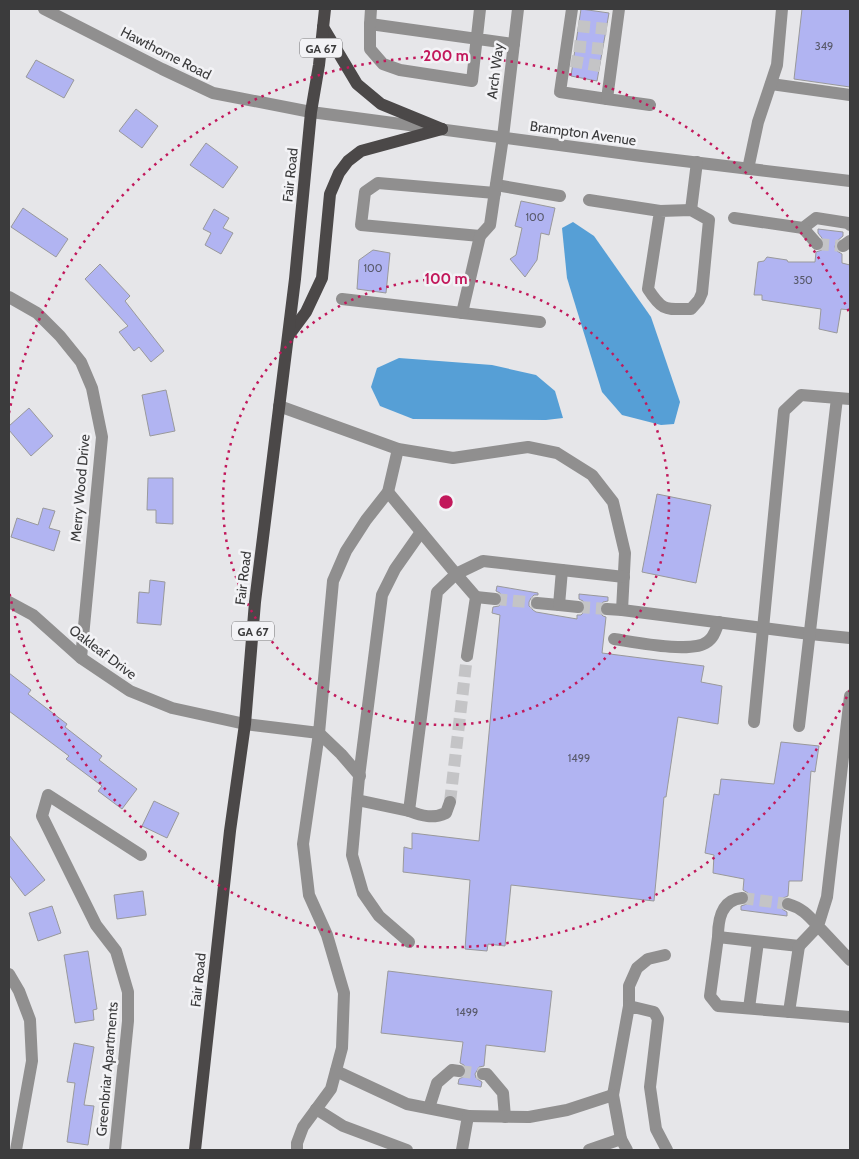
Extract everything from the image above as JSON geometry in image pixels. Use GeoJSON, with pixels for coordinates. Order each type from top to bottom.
{"type":"FeatureCollection","features":[{"type":"Feature","properties":{"kind":"main road","name":"Fair Road"},"geometry":{"type":"LineString","coordinates":[[195,1150],[229,840],[245,724],[255,602],[288,337],[325,9]]}},
{"type":"Feature","properties":{"kind":"main road"},"geometry":{"type":"LineString","coordinates":[[323,27],[357,84],[382,104],[442,129]]}},
{"type":"Feature","properties":{"kind":"main road"},"geometry":{"type":"LineString","coordinates":[[288,337],[306,312],[322,278],[330,194],[339,173],[348,161],[361,150],[442,129]]}},
{"type":"Feature","properties":{"kind":"street","name":"Hawthorne Road"},"geometry":{"type":"LineString","coordinates":[[44,9],[212,93],[312,112]]}},
{"type":"Feature","properties":{"kind":"street"},"geometry":{"type":"LineString","coordinates":[[371,9],[370,49],[383,64],[400,70],[472,81],[480,9]]}},
{"type":"Feature","properties":{"kind":"street","name":"Arch Way"},"geometry":{"type":"LineString","coordinates":[[462,313],[480,236],[490,225],[503,137],[518,9]]}},
{"type":"Feature","properties":{"kind":"street"},"geometry":{"type":"LineString","coordinates":[[572,9],[573,25],[568,61],[560,92],[650,105]]}},
{"type":"Feature","properties":{"kind":"street"},"geometry":{"type":"LineString","coordinates":[[607,100],[605,67],[611,30],[619,9]]}},
{"type":"Feature","properties":{"kind":"street"},"geometry":{"type":"LineString","coordinates":[[748,169],[758,122],[777,65],[782,9]]}},
{"type":"Feature","properties":{"kind":"street"},"geometry":{"type":"LineString","coordinates":[[370,24],[514,44]]}},
{"type":"Feature","properties":{"kind":"street"},"geometry":{"type":"LineString","coordinates":[[771,84],[850,95]]}},
{"type":"Feature","properties":{"kind":"street","name":"Brampton Avenue"},"geometry":{"type":"LineString","coordinates":[[312,112],[850,181]]}},
{"type":"Feature","properties":{"kind":"street"},"geometry":{"type":"LineString","coordinates":[[691,210],[697,162]]}},
{"type":"Feature","properties":{"kind":"street"},"geometry":{"type":"LineString","coordinates":[[480,236],[361,225],[365,192],[378,183],[495,189],[560,196]]}},
{"type":"Feature","properties":{"kind":"street"},"geometry":{"type":"LineString","coordinates":[[590,200],[660,211],[691,210],[709,220],[702,293],[699,300],[691,308],[668,309],[658,303],[648,289],[660,211]]}},
{"type":"Feature","properties":{"kind":"street"},"geometry":{"type":"LineString","coordinates":[[734,218],[804,228],[817,244]]}},
{"type":"Feature","properties":{"kind":"street"},"geometry":{"type":"LineString","coordinates":[[804,228],[816,218],[848,223],[850,225]]}},
{"type":"Feature","properties":{"kind":"street","name":"Merry Wood Drive"},"geometry":{"type":"LineString","coordinates":[[9,297],[37,313],[60,336],[80,362],[92,388],[102,437],[81,658]]}},
{"type":"Feature","properties":{"kind":"street"},"geometry":{"type":"LineString","coordinates":[[342,299],[540,322]]}},
{"type":"Feature","properties":{"kind":"street"},"geometry":{"type":"LineString","coordinates":[[754,722],[784,411],[801,395],[850,399]]}},
{"type":"Feature","properties":{"kind":"street"},"geometry":{"type":"LineString","coordinates":[[799,726],[837,398]]}},
{"type":"Feature","properties":{"kind":"street"},"geometry":{"type":"LineString","coordinates":[[279,406],[398,448],[452,458],[528,447],[556,453],[592,475],[613,502],[625,553],[622,610]]}},
{"type":"Feature","properties":{"kind":"street"},"geometry":{"type":"LineString","coordinates":[[297,1150],[297,1143],[303,1126],[331,1089],[342,1048],[344,993],[328,935],[310,895],[302,844],[318,733],[333,581],[346,551],[366,520],[388,492],[398,448]]}},
{"type":"Feature","properties":{"kind":"street"},"geometry":{"type":"LineString","coordinates":[[388,492],[476,597],[495,599]]}},
{"type":"Feature","properties":{"kind":"street"},"geometry":{"type":"LineString","coordinates":[[409,942],[379,916],[363,893],[352,855],[382,595],[395,569],[421,532]]}},
{"type":"Feature","properties":{"kind":"street"},"geometry":{"type":"LineString","coordinates":[[409,811],[437,592],[456,574],[483,561],[624,576]]}},
{"type":"Feature","properties":{"kind":"street"},"geometry":{"type":"LineString","coordinates":[[559,605],[562,570]]}},
{"type":"Feature","properties":{"kind":"street"},"geometry":{"type":"LineString","coordinates":[[466,656],[476,597]]}},
{"type":"Feature","properties":{"kind":"street","name":"Oakleaf Drive"},"geometry":{"type":"LineString","coordinates":[[9,602],[33,615],[81,658],[139,695],[172,708],[245,724],[318,733]]}},
{"type":"Feature","properties":{"kind":"street"},"geometry":{"type":"LineString","coordinates":[[537,603],[578,606]]}},
{"type":"Feature","properties":{"kind":"street"},"geometry":{"type":"LineString","coordinates":[[607,609],[850,638]]}},
{"type":"Feature","properties":{"kind":"street"},"geometry":{"type":"LineString","coordinates":[[614,639],[678,647],[694,647],[707,643],[714,635],[719,622]]}},
{"type":"Feature","properties":{"kind":"street"},"geometry":{"type":"LineString","coordinates":[[789,1012],[799,946],[818,926],[827,896],[850,696]]}},
{"type":"Feature","properties":{"kind":"street"},"geometry":{"type":"LineString","coordinates":[[318,733],[342,754],[360,776]]}},
{"type":"Feature","properties":{"kind":"street","name":"Greenbriar Apartments"},"geometry":{"type":"LineString","coordinates":[[115,1150],[128,1020],[128,992],[116,951],[96,925],[42,816],[48,794],[141,855]]}},
{"type":"Feature","properties":{"kind":"street"},"geometry":{"type":"LineString","coordinates":[[357,800],[433,817],[446,813],[450,802]]}},
{"type":"Feature","properties":{"kind":"street"},"geometry":{"type":"LineString","coordinates":[[742,898],[730,902],[720,917],[718,925],[710,996],[718,1006],[850,1017]]}},
{"type":"Feature","properties":{"kind":"street"},"geometry":{"type":"LineString","coordinates":[[788,904],[802,910],[850,958]]}},
{"type":"Feature","properties":{"kind":"street"},"geometry":{"type":"LineString","coordinates":[[718,938],[799,946]]}},
{"type":"Feature","properties":{"kind":"street"},"geometry":{"type":"LineString","coordinates":[[749,1008],[758,942]]}},
{"type":"Feature","properties":{"kind":"street"},"geometry":{"type":"LineString","coordinates":[[589,1150],[624,1144],[613,1095],[629,1006],[629,986],[638,968],[648,958],[664,956]]}},
{"type":"Feature","properties":{"kind":"street"},"geometry":{"type":"LineString","coordinates":[[9,974],[19,990],[30,1020],[32,1061],[16,1150]]}},
{"type":"Feature","properties":{"kind":"street"},"geometry":{"type":"LineString","coordinates":[[629,1006],[654,1012],[658,1019],[650,1087],[656,1129],[667,1150]]}},
{"type":"Feature","properties":{"kind":"street"},"geometry":{"type":"LineString","coordinates":[[429,1108],[437,1083],[452,1070],[460,1071]]}},
{"type":"Feature","properties":{"kind":"street"},"geometry":{"type":"LineString","coordinates":[[336,1071],[406,1104],[468,1116],[529,1117],[567,1110],[613,1095]]}},
{"type":"Feature","properties":{"kind":"street"},"geometry":{"type":"LineString","coordinates":[[483,1074],[487,1074],[503,1093],[504,1117]]}},
{"type":"Feature","properties":{"kind":"street"},"geometry":{"type":"LineString","coordinates":[[316,1109],[343,1126],[407,1150]]}},
{"type":"Feature","properties":{"kind":"street"},"geometry":{"type":"LineString","coordinates":[[462,1150],[468,1116]]}},
{"type":"Feature","properties":{"kind":"water"},"geometry":{"type":"Polygon","coordinates":[[[573,222],[594,236],[651,317],[680,402],[674,424],[661,425],[622,415],[602,392],[567,278],[562,228],[573,222]]]}},
{"type":"Feature","properties":{"kind":"water"},"geometry":{"type":"Polygon","coordinates":[[[399,358],[492,365],[536,375],[555,391],[563,418],[546,420],[413,419],[380,406],[371,387],[377,368],[399,358]]]}},
{"type":"Feature","properties":{"kind":"building"},"geometry":{"type":"Polygon","coordinates":[[[581,9],[609,13],[597,81],[571,76],[581,9]]]}},
{"type":"Feature","properties":{"kind":"building"},"geometry":{"type":"Polygon","coordinates":[[[802,9],[850,9],[850,87],[794,79],[802,9]]]}},
{"type":"Feature","properties":{"kind":"building"},"geometry":{"type":"Polygon","coordinates":[[[36,60],[74,80],[64,98],[26,77],[36,60]]]}},
{"type":"Feature","properties":{"kind":"building"},"geometry":{"type":"Polygon","coordinates":[[[136,109],[158,126],[142,148],[119,131],[136,109]]]}},
{"type":"Feature","properties":{"kind":"building"},"geometry":{"type":"Polygon","coordinates":[[[206,143],[238,167],[223,188],[190,165],[206,143]]]}},
{"type":"Feature","properties":{"kind":"building"},"geometry":{"type":"Polygon","coordinates":[[[521,201],[555,208],[549,235],[541,233],[537,260],[525,277],[510,259],[516,255],[522,228],[515,226],[521,201]]]}},
{"type":"Feature","properties":{"kind":"building"},"geometry":{"type":"Polygon","coordinates":[[[23,208],[68,239],[56,257],[11,227],[23,208]]]}},
{"type":"Feature","properties":{"kind":"building"},"geometry":{"type":"Polygon","coordinates":[[[214,209],[229,218],[223,228],[233,233],[221,254],[205,245],[211,233],[203,229],[214,209]]]}},
{"type":"Feature","properties":{"kind":"building"},"geometry":{"type":"Polygon","coordinates":[[[818,229],[843,232],[843,236],[836,242],[835,247],[842,254],[842,263],[850,265],[850,310],[841,309],[837,333],[819,329],[821,309],[762,300],[762,295],[754,295],[758,262],[764,261],[767,257],[787,260],[788,262],[815,262],[816,252],[822,250],[825,246],[825,242],[818,233],[818,229]]]}},
{"type":"Feature","properties":{"kind":"building"},"geometry":{"type":"Polygon","coordinates":[[[373,250],[390,253],[386,293],[357,289],[359,260],[373,250]]]}},
{"type":"Feature","properties":{"kind":"building"},"geometry":{"type":"Polygon","coordinates":[[[100,264],[130,296],[125,301],[164,351],[151,362],[139,347],[134,351],[119,332],[128,326],[85,279],[100,264]]]}},
{"type":"Feature","properties":{"kind":"building"},"geometry":{"type":"Polygon","coordinates":[[[166,390],[175,431],[150,436],[142,395],[166,390]]]}},
{"type":"Feature","properties":{"kind":"building"},"geometry":{"type":"Polygon","coordinates":[[[29,408],[53,436],[31,456],[9,430],[9,426],[29,408]]]}},
{"type":"Feature","properties":{"kind":"building"},"geometry":{"type":"Polygon","coordinates":[[[148,478],[173,478],[173,524],[156,523],[156,510],[147,510],[148,478]]]}},
{"type":"Feature","properties":{"kind":"building"},"geometry":{"type":"Polygon","coordinates":[[[657,494],[711,505],[696,583],[642,572],[657,494]]]}},
{"type":"Feature","properties":{"kind":"building"},"geometry":{"type":"Polygon","coordinates":[[[43,508],[55,511],[49,528],[60,531],[54,551],[11,537],[17,518],[38,525],[43,508]]]}},
{"type":"Feature","properties":{"kind":"building"},"geometry":{"type":"Polygon","coordinates":[[[150,580],[165,582],[161,625],[137,623],[139,592],[149,593],[150,580]]]}},
{"type":"Feature","properties":{"kind":"building"},"geometry":{"type":"Polygon","coordinates":[[[497,586],[538,593],[529,602],[529,606],[536,612],[577,619],[577,615],[581,615],[586,607],[583,601],[579,599],[579,594],[608,597],[608,601],[603,602],[599,608],[600,613],[606,617],[602,653],[704,666],[701,682],[722,686],[718,724],[678,717],[666,797],[664,797],[654,901],[511,885],[505,946],[488,944],[487,951],[465,949],[470,880],[403,872],[404,847],[412,849],[412,833],[479,841],[500,615],[492,613],[493,607],[499,606],[503,599],[500,593],[496,591],[497,586]]]}},
{"type":"Feature","properties":{"kind":"building"},"geometry":{"type":"Polygon","coordinates":[[[9,673],[31,690],[28,694],[67,724],[65,727],[102,756],[99,760],[137,789],[122,809],[98,791],[102,786],[66,759],[69,756],[9,711],[9,673]]]}},
{"type":"Feature","properties":{"kind":"building"},"geometry":{"type":"Polygon","coordinates":[[[781,742],[819,746],[815,772],[811,771],[802,881],[789,881],[788,896],[780,902],[782,909],[787,912],[787,916],[741,910],[741,906],[747,904],[750,900],[748,893],[743,890],[744,879],[713,873],[714,855],[705,853],[714,794],[719,795],[721,779],[774,784],[781,742]]]}},
{"type":"Feature","properties":{"kind":"building"},"geometry":{"type":"Polygon","coordinates":[[[154,801],[179,813],[167,838],[142,826],[154,801]]]}},
{"type":"Feature","properties":{"kind":"building"},"geometry":{"type":"Polygon","coordinates":[[[9,835],[45,880],[25,896],[9,875],[9,835]]]}},
{"type":"Feature","properties":{"kind":"building"},"geometry":{"type":"Polygon","coordinates":[[[143,891],[146,915],[117,919],[114,895],[143,891]]]}},
{"type":"Feature","properties":{"kind":"building"},"geometry":{"type":"Polygon","coordinates":[[[52,906],[61,933],[38,941],[29,913],[52,906]]]}},
{"type":"Feature","properties":{"kind":"building"},"geometry":{"type":"Polygon","coordinates":[[[88,951],[97,1009],[93,1010],[94,1020],[75,1023],[64,955],[88,951]]]}},
{"type":"Feature","properties":{"kind":"building"},"geometry":{"type":"Polygon","coordinates":[[[388,971],[552,991],[545,1052],[486,1045],[484,1066],[479,1067],[475,1074],[476,1078],[482,1082],[481,1087],[458,1084],[459,1079],[465,1076],[467,1072],[464,1065],[460,1063],[463,1042],[381,1033],[388,971]]]}},
{"type":"Feature","properties":{"kind":"building"},"geometry":{"type":"Polygon","coordinates":[[[74,1043],[94,1047],[84,1105],[94,1106],[88,1145],[67,1142],[75,1083],[67,1082],[74,1043]]]}},
{"type":"Feature","properties":{"kind":"tunnel"},"geometry":{"type":"LineString","coordinates":[[578,26],[607,29]]}},
{"type":"Feature","properties":{"kind":"tunnel"},"geometry":{"type":"LineString","coordinates":[[574,46],[603,49]]}},
{"type":"Feature","properties":{"kind":"tunnel"},"geometry":{"type":"LineString","coordinates":[[571,61],[600,66]]}},
{"type":"Feature","properties":{"kind":"tunnel"},"geometry":{"type":"LineString","coordinates":[[817,244],[843,246]]}},
{"type":"Feature","properties":{"kind":"tunnel"},"geometry":{"type":"LineString","coordinates":[[495,599],[537,603]]}},
{"type":"Feature","properties":{"kind":"tunnel"},"geometry":{"type":"LineString","coordinates":[[578,607],[607,609]]}},
{"type":"Feature","properties":{"kind":"tunnel"},"geometry":{"type":"LineString","coordinates":[[450,802],[467,656]]}},
{"type":"Feature","properties":{"kind":"tunnel"},"geometry":{"type":"LineString","coordinates":[[742,898],[788,904]]}},
{"type":"Feature","properties":{"kind":"tunnel"},"geometry":{"type":"LineString","coordinates":[[459,1071],[483,1074]]}}]}
